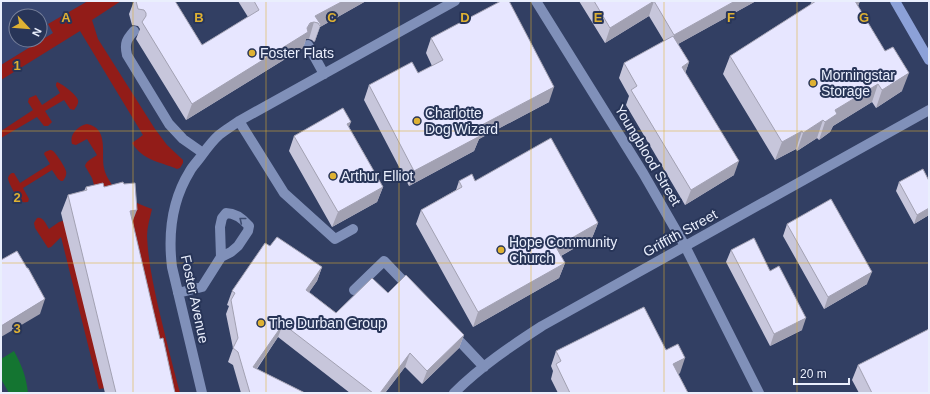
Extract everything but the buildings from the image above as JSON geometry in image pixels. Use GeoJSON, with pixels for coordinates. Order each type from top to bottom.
{"type":"FeatureCollection","features":[{"type":"Feature","properties":{"kind":"main road"},"geometry":{"type":"LineString","coordinates":[[895,1],[929,60]]}},
{"type":"Feature","properties":{"kind":"street","name":"Foster Avenue"},"geometry":{"type":"LineString","coordinates":[[202,393],[170,254],[171,225],[178,196],[190,172],[203,153],[219,135],[239,121],[455,1]]}},
{"type":"Feature","properties":{"kind":"street","name":"Youngblood Street"},"geometry":{"type":"LineString","coordinates":[[536,1],[643,173],[685,246],[760,393]]}},
{"type":"Feature","properties":{"kind":"street"},"geometry":{"type":"LineString","coordinates":[[134,31],[127,39],[125,48],[127,55],[169,124],[183,139],[203,153]]}},
{"type":"Feature","properties":{"kind":"street"},"geometry":{"type":"LineString","coordinates":[[308,45],[324,74]]}},
{"type":"Feature","properties":{"kind":"street","name":"Griffith Street"},"geometry":{"type":"LineString","coordinates":[[454,393],[499,355],[542,326],[929,110]]}},
{"type":"Feature","properties":{"kind":"street"},"geometry":{"type":"LineString","coordinates":[[239,121],[284,193],[335,239],[353,229]]}},
{"type":"Feature","properties":{"kind":"street"},"geometry":{"type":"LineString","coordinates":[[178,293],[202,287],[221,257]]}},
{"type":"Feature","properties":{"kind":"street"},"geometry":{"type":"LineString","coordinates":[[354,290],[384,261],[416,294]]}},
{"type":"Feature","properties":{"kind":"street"},"geometry":{"type":"LineString","coordinates":[[447,327],[484,367]]}},
{"type":"Feature","properties":{"kind":"shaded area"},"geometry":{"type":"Polygon","coordinates":[[[1,1],[88,1],[49,24],[54,33],[48,37],[48,8],[8,8],[8,48],[29,48],[1,65],[1,1]]]}},
{"type":"Feature","properties":{"kind":"shaded area"},"geometry":{"type":"Polygon","coordinates":[[[88,1],[121,1],[92,20],[98,39],[155,129],[167,145],[183,160],[180,168],[177,169],[141,154],[132,143],[143,135],[80,31],[1,80],[1,65],[29,48],[48,48],[48,36],[53,33],[48,24],[88,1]]]}},
{"type":"Feature","properties":{"kind":"shaded area"},"geometry":{"type":"Polygon","coordinates":[[[57,82],[69,90],[77,98],[78,103],[74,110],[70,109],[64,100],[45,111],[52,122],[48,126],[44,126],[37,117],[1,138],[1,131],[33,110],[28,102],[29,98],[36,95],[42,105],[60,93],[56,86],[57,82]]]}},
{"type":"Feature","properties":{"kind":"shaded area"},"geometry":{"type":"Polygon","coordinates":[[[87,124],[94,126],[99,130],[103,142],[104,168],[112,185],[125,197],[152,209],[147,233],[150,263],[158,306],[180,393],[107,393],[106,388],[99,389],[61,237],[48,248],[35,228],[34,223],[37,218],[43,219],[49,229],[59,222],[113,206],[96,192],[92,178],[85,166],[88,161],[97,155],[87,139],[76,145],[72,144],[71,140],[75,131],[87,124]]]}},
{"type":"Feature","properties":{"kind":"shaded area"},"geometry":{"type":"Polygon","coordinates":[[[50,150],[54,152],[64,166],[66,172],[65,178],[61,181],[52,170],[23,188],[29,199],[28,202],[22,202],[19,200],[11,187],[8,180],[9,176],[11,173],[14,173],[20,183],[50,164],[44,154],[50,150]]]}},
{"type":"Feature","properties":{"kind":"shaded area"},"geometry":{"type":"Polygon","coordinates":[[[14,351],[23,371],[28,393],[9,393],[1,379],[1,359],[14,351]]]}},
{"type":"Feature","properties":{"kind":"place","name":"Foster Flats"},"geometry":{"type":"Point","coordinates":[252,53]}},
{"type":"Feature","properties":{"kind":"place","name":"Morningstar Storage"},"geometry":{"type":"Point","coordinates":[813,83]}},
{"type":"Feature","properties":{"kind":"place","name":"Charlotte Dog Wizard"},"geometry":{"type":"Point","coordinates":[417,121]}},
{"type":"Feature","properties":{"kind":"place","name":"Arthur Elliot"},"geometry":{"type":"Point","coordinates":[333,176]}},
{"type":"Feature","properties":{"kind":"place","name":"Hope Community Church"},"geometry":{"type":"Point","coordinates":[501,250]}},
{"type":"Feature","properties":{"kind":"place","name":"The Durban Group"},"geometry":{"type":"Point","coordinates":[261,323]}}]}
